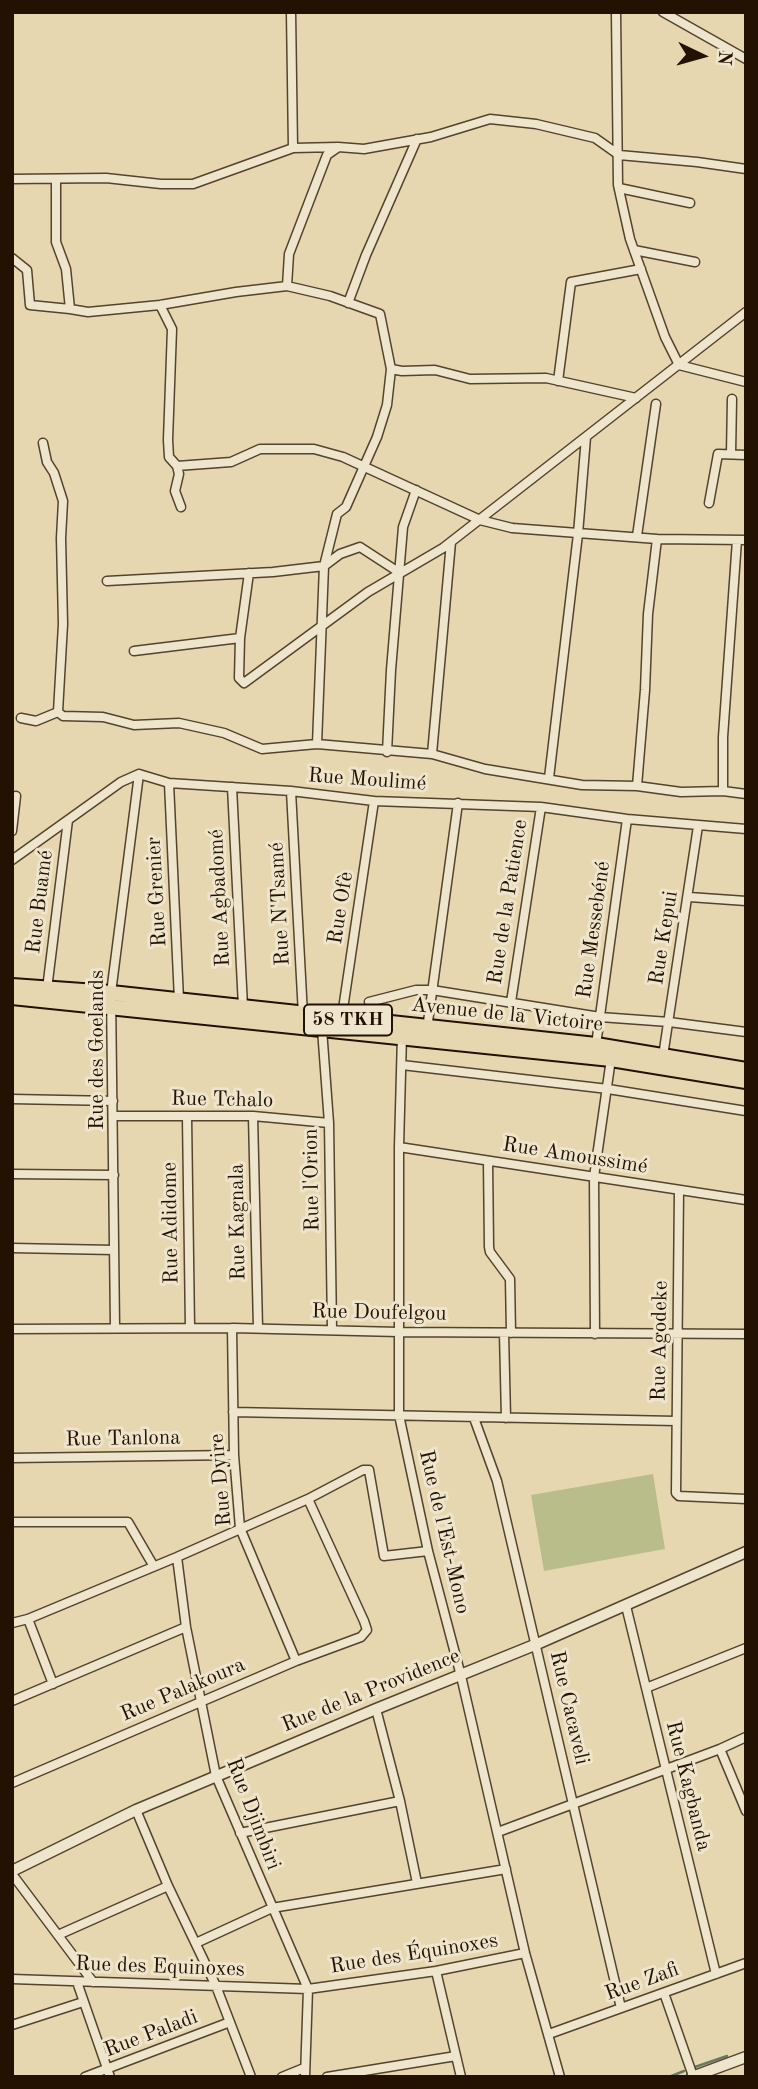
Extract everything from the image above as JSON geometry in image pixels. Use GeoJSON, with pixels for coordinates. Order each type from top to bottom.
{"type":"FeatureCollection","features":[{"type":"Feature","properties":{"kind":"highway","name":"Avenue de la Victoire"},"geometry":{"type":"LineString","coordinates":[[12,986],[111,993],[338,1019],[746,1081]]}},
{"type":"Feature","properties":{"kind":"highway","name":"Avenue de la Victoire"},"geometry":{"type":"LineString","coordinates":[[12,997],[322,1029],[402,1030]]}},
{"type":"Feature","properties":{"kind":"highway","name":"Avenue de la Victoire"},"geometry":{"type":"LineString","coordinates":[[427,1033],[596,1045],[746,1070]]}},
{"type":"Feature","properties":{"kind":"street"},"geometry":{"type":"LineString","coordinates":[[291,12],[293,148]]}},
{"type":"Feature","properties":{"kind":"street"},"geometry":{"type":"LineString","coordinates":[[617,12],[619,188],[634,250],[665,337],[679,365]]}},
{"type":"Feature","properties":{"kind":"street"},"geometry":{"type":"LineString","coordinates":[[663,12],[746,60]]}},
{"type":"Feature","properties":{"kind":"street"},"geometry":{"type":"LineString","coordinates":[[12,179],[106,178],[161,184],[193,184],[293,148],[364,149],[417,139],[490,119],[536,124],[595,138],[619,155],[746,169]]}},
{"type":"Feature","properties":{"kind":"street"},"geometry":{"type":"LineString","coordinates":[[348,303],[417,139]]}},
{"type":"Feature","properties":{"kind":"street"},"geometry":{"type":"LineString","coordinates":[[287,286],[289,254],[327,155],[338,147]]}},
{"type":"Feature","properties":{"kind":"street"},"geometry":{"type":"LineString","coordinates":[[55,179],[56,242],[66,269],[70,309]]}},
{"type":"Feature","properties":{"kind":"street"},"geometry":{"type":"LineString","coordinates":[[619,188],[690,203]]}},
{"type":"Feature","properties":{"kind":"street"},"geometry":{"type":"LineString","coordinates":[[634,250],[695,262]]}},
{"type":"Feature","properties":{"kind":"street"},"geometry":{"type":"LineString","coordinates":[[12,258],[27,270],[30,305],[88,312],[160,305],[287,286],[380,314],[391,369],[387,405],[377,437],[346,507],[337,514],[324,566],[317,744]]}},
{"type":"Feature","properties":{"kind":"street"},"geometry":{"type":"LineString","coordinates":[[558,381],[571,282],[641,269]]}},
{"type":"Feature","properties":{"kind":"street"},"geometry":{"type":"LineString","coordinates":[[160,305],[172,328],[168,440],[170,457],[179,474],[175,491],[181,507]]}},
{"type":"Feature","properties":{"kind":"street"},"geometry":{"type":"LineString","coordinates":[[249,573],[240,638],[239,678],[244,683],[368,592],[451,542],[746,312]]}},
{"type":"Feature","properties":{"kind":"street"},"geometry":{"type":"LineString","coordinates":[[679,365],[744,379]]}},
{"type":"Feature","properties":{"kind":"street"},"geometry":{"type":"LineString","coordinates":[[391,369],[435,370],[470,379],[546,378],[636,398]]}},
{"type":"Feature","properties":{"kind":"street"},"geometry":{"type":"LineString","coordinates":[[731,454],[732,399]]}},
{"type":"Feature","properties":{"kind":"street"},"geometry":{"type":"LineString","coordinates":[[637,536],[656,404]]}},
{"type":"Feature","properties":{"kind":"street"},"geometry":{"type":"LineString","coordinates":[[549,778],[578,534],[586,437]]}},
{"type":"Feature","properties":{"kind":"street"},"geometry":{"type":"LineString","coordinates":[[43,443],[47,462],[54,473],[63,501],[63,624],[58,712]]}},
{"type":"Feature","properties":{"kind":"street"},"geometry":{"type":"LineString","coordinates":[[177,466],[231,462],[260,449],[275,447],[314,449],[342,457],[480,520],[512,528],[657,539],[741,540],[723,737],[723,791]]}},
{"type":"Feature","properties":{"kind":"street"},"geometry":{"type":"LineString","coordinates":[[709,503],[717,456],[746,455]]}},
{"type":"Feature","properties":{"kind":"street"},"geometry":{"type":"LineString","coordinates":[[387,751],[403,527],[416,491]]}},
{"type":"Feature","properties":{"kind":"street"},"geometry":{"type":"LineString","coordinates":[[637,786],[648,614],[657,539]]}},
{"type":"Feature","properties":{"kind":"street"},"geometry":{"type":"LineString","coordinates":[[432,754],[451,542]]}},
{"type":"Feature","properties":{"kind":"street"},"geometry":{"type":"LineString","coordinates":[[107,582],[324,566],[340,554],[360,547],[400,573]]}},
{"type":"Feature","properties":{"kind":"street"},"geometry":{"type":"LineString","coordinates":[[134,651],[240,638]]}},
{"type":"Feature","properties":{"kind":"street"},"geometry":{"type":"LineString","coordinates":[[21,718],[36,721],[58,712]]}},
{"type":"Feature","properties":{"kind":"street"},"geometry":{"type":"LineString","coordinates":[[58,712],[63,716],[103,717],[134,725],[179,723],[224,733],[262,749],[317,744],[432,754],[485,769],[582,785],[746,794]]}},
{"type":"Feature","properties":{"kind":"street"},"geometry":{"type":"LineString","coordinates":[[12,860],[121,782],[139,774]]}},
{"type":"Feature","properties":{"kind":"street","name":"Rue Moulimé"},"geometry":{"type":"LineString","coordinates":[[139,774],[169,783],[291,791],[374,801],[541,807],[627,820],[746,829]]}},
{"type":"Feature","properties":{"kind":"street","name":"Rue des Goelands"},"geometry":{"type":"LineString","coordinates":[[115,1327],[114,1116],[110,1009],[139,774]]}},
{"type":"Feature","properties":{"kind":"street","name":"Rue Grenier"},"geometry":{"type":"LineString","coordinates":[[169,783],[179,1000]]}},
{"type":"Feature","properties":{"kind":"street","name":"Rue Agbadomé"},"geometry":{"type":"LineString","coordinates":[[232,787],[243,1007]]}},
{"type":"Feature","properties":{"kind":"street","name":"Rue N'Tsamé"},"geometry":{"type":"LineString","coordinates":[[291,791],[303,1015]]}},
{"type":"Feature","properties":{"kind":"street"},"geometry":{"type":"LineString","coordinates":[[12,831],[16,796]]}},
{"type":"Feature","properties":{"kind":"street","name":"Rue Ofè"},"geometry":{"type":"LineString","coordinates":[[338,1019],[343,1009],[374,801]]}},
{"type":"Feature","properties":{"kind":"street"},"geometry":{"type":"LineString","coordinates":[[427,1033],[458,803]]}},
{"type":"Feature","properties":{"kind":"street","name":"Rue de la Patience"},"geometry":{"type":"LineString","coordinates":[[511,1002],[541,807]]}},
{"type":"Feature","properties":{"kind":"street","name":"Rue Buamé"},"geometry":{"type":"LineString","coordinates":[[47,989],[68,820]]}},
{"type":"Feature","properties":{"kind":"street","name":"Rue Messebéné"},"geometry":{"type":"LineString","coordinates":[[596,1045],[627,820]]}},
{"type":"Feature","properties":{"kind":"street","name":"Rue Kepui"},"geometry":{"type":"LineString","coordinates":[[663,1056],[698,826]]}},
{"type":"Feature","properties":{"kind":"street"},"geometry":{"type":"LineString","coordinates":[[689,897],[746,901]]}},
{"type":"Feature","properties":{"kind":"street"},"geometry":{"type":"LineString","coordinates":[[369,1002],[416,989],[432,990],[600,1017],[746,1032]]}},
{"type":"Feature","properties":{"kind":"street","name":"Rue l'Orion"},"geometry":{"type":"LineString","coordinates":[[322,1029],[329,1123],[332,1330]]}},
{"type":"Feature","properties":{"kind":"street","name":"Rue de l'Est-Mono"},"geometry":{"type":"LineString","coordinates":[[402,1030],[399,1415],[428,1551],[461,1675],[525,1953],[560,2077]]}},
{"type":"Feature","properties":{"kind":"street"},"geometry":{"type":"LineString","coordinates":[[595,1334],[594,1177],[611,1059]]}},
{"type":"Feature","properties":{"kind":"street"},"geometry":{"type":"LineString","coordinates":[[402,1065],[608,1089],[746,1111]]}},
{"type":"Feature","properties":{"kind":"street"},"geometry":{"type":"LineString","coordinates":[[12,1099],[113,1101]]}},
{"type":"Feature","properties":{"kind":"street","name":"Rue Tchalo"},"geometry":{"type":"LineString","coordinates":[[114,1116],[253,1116],[329,1123]]}},
{"type":"Feature","properties":{"kind":"street","name":"Rue Kagnala"},"geometry":{"type":"LineString","coordinates":[[253,1116],[258,1328]]}},
{"type":"Feature","properties":{"kind":"street","name":"Rue Adidome"},"geometry":{"type":"LineString","coordinates":[[187,1117],[190,1328]]}},
{"type":"Feature","properties":{"kind":"street","name":"Rue Amoussimé"},"geometry":{"type":"LineString","coordinates":[[399,1147],[746,1200]]}},
{"type":"Feature","properties":{"kind":"street"},"geometry":{"type":"LineString","coordinates":[[488,1161],[489,1247],[510,1279],[506,1418]]}},
{"type":"Feature","properties":{"kind":"street"},"geometry":{"type":"LineString","coordinates":[[12,1174],[114,1175]]}},
{"type":"Feature","properties":{"kind":"street","name":"Rue Agodeke"},"geometry":{"type":"LineString","coordinates":[[679,1190],[676,1493],[679,1496],[746,1499]]}},
{"type":"Feature","properties":{"kind":"street"},"geometry":{"type":"LineString","coordinates":[[12,1248],[114,1250]]}},
{"type":"Feature","properties":{"kind":"street","name":"Rue Doufelgou"},"geometry":{"type":"LineString","coordinates":[[12,1329],[115,1327],[746,1334]]}},
{"type":"Feature","properties":{"kind":"street","name":"Rue Dyire"},"geometry":{"type":"LineString","coordinates":[[232,1328],[234,1455],[240,1528],[296,1661]]}},
{"type":"Feature","properties":{"kind":"street"},"geometry":{"type":"LineString","coordinates":[[233,1412],[676,1421]]}},
{"type":"Feature","properties":{"kind":"street","name":"Rue Cacaveli"},"geometry":{"type":"LineString","coordinates":[[474,1418],[497,1482],[621,2008]]}},
{"type":"Feature","properties":{"kind":"street","name":"Rue Tanlona"},"geometry":{"type":"LineString","coordinates":[[12,1458],[234,1455]]}},
{"type":"Feature","properties":{"kind":"street"},"geometry":{"type":"LineString","coordinates":[[12,1623],[28,1619],[177,1557],[308,1499],[363,1470],[369,1470],[384,1556],[428,1551]]}},
{"type":"Feature","properties":{"kind":"street","name":"Rue Palakoura"},"geometry":{"type":"LineString","coordinates":[[12,1783],[296,1661],[361,1637],[367,1630],[308,1499]]}},
{"type":"Feature","properties":{"kind":"street"},"geometry":{"type":"LineString","coordinates":[[12,1522],[128,1522],[153,1565]]}},
{"type":"Feature","properties":{"kind":"street","name":"Rue de la Providence"},"geometry":{"type":"LineString","coordinates":[[12,1872],[136,1810],[537,1644],[746,1552]]}},
{"type":"Feature","properties":{"kind":"street","name":"Rue Djimbiri"},"geometry":{"type":"LineString","coordinates":[[177,1557],[186,1627],[216,1776],[308,1989],[304,2072]]}},
{"type":"Feature","properties":{"kind":"street","name":"Rue Kagbanda"},"geometry":{"type":"LineString","coordinates":[[626,1606],[716,1974]]}},
{"type":"Feature","properties":{"kind":"street"},"geometry":{"type":"LineString","coordinates":[[28,1619],[53,1684]]}},
{"type":"Feature","properties":{"kind":"street"},"geometry":{"type":"LineString","coordinates":[[12,1701],[186,1627]]}},
{"type":"Feature","properties":{"kind":"street"},"geometry":{"type":"LineString","coordinates":[[646,1688],[746,1648]]}},
{"type":"Feature","properties":{"kind":"street"},"geometry":{"type":"LineString","coordinates":[[376,1709],[400,1801],[417,1883]]}},
{"type":"Feature","properties":{"kind":"street"},"geometry":{"type":"LineString","coordinates":[[498,1832],[746,1737]]}},
{"type":"Feature","properties":{"kind":"street"},"geometry":{"type":"LineString","coordinates":[[720,1749],[746,1811]]}},
{"type":"Feature","properties":{"kind":"street"},"geometry":{"type":"LineString","coordinates":[[240,1833],[400,1801]]}},
{"type":"Feature","properties":{"kind":"street"},"geometry":{"type":"LineString","coordinates":[[136,1810],[168,1886],[216,1986],[251,2077]]}},
{"type":"Feature","properties":{"kind":"street"},"geometry":{"type":"LineString","coordinates":[[196,1943],[272,1908],[506,1869]]}},
{"type":"Feature","properties":{"kind":"street"},"geometry":{"type":"LineString","coordinates":[[12,1872],[93,1982]]}},
{"type":"Feature","properties":{"kind":"street"},"geometry":{"type":"LineString","coordinates":[[58,1935],[168,1886]]}},
{"type":"Feature","properties":{"kind":"street","name":"Rue des Équinoxes"},"geometry":{"type":"LineString","coordinates":[[308,1989],[436,1971],[525,1953]]}},
{"type":"Feature","properties":{"kind":"street","name":"Rue Zafi"},"geometry":{"type":"LineString","coordinates":[[549,2034],[746,1963]]}},
{"type":"Feature","properties":{"kind":"street"},"geometry":{"type":"LineString","coordinates":[[436,1971],[461,2077]]}},
{"type":"Feature","properties":{"kind":"street","name":"Rue des Equinoxes"},"geometry":{"type":"LineString","coordinates":[[12,1979],[308,1989]]}},
{"type":"Feature","properties":{"kind":"street"},"geometry":{"type":"LineString","coordinates":[[77,1982],[108,2073]]}},
{"type":"Feature","properties":{"kind":"street"},"geometry":{"type":"LineString","coordinates":[[664,1993],[692,2076],[746,2057]]}},
{"type":"Feature","properties":{"kind":"street"},"geometry":{"type":"LineString","coordinates":[[12,2025],[83,2002]]}},
{"type":"Feature","properties":{"kind":"street","name":"Rue Paladi"},"geometry":{"type":"LineString","coordinates":[[85,2077],[108,2073],[230,2022]]}},
{"type":"Feature","properties":{"kind":"street"},"geometry":{"type":"LineString","coordinates":[[327,2077],[371,2074],[456,2056]]}},
{"type":"Feature","properties":{"kind":"street"},"geometry":{"type":"LineString","coordinates":[[282,2077],[304,2072]]}},
{"type":"Feature","properties":{"kind":"green space"},"geometry":{"type":"Polygon","coordinates":[[[653,1474],[665,1549],[544,1571],[531,1495],[653,1474]]]}},
{"type":"Feature","properties":{"kind":"waterway"},"geometry":{"type":"LineString","coordinates":[[695,2067],[727,2056]]}},
{"type":"Feature","properties":{"kind":"waterway"},"geometry":{"type":"LineString","coordinates":[[669,2077],[684,2071]]}}]}
